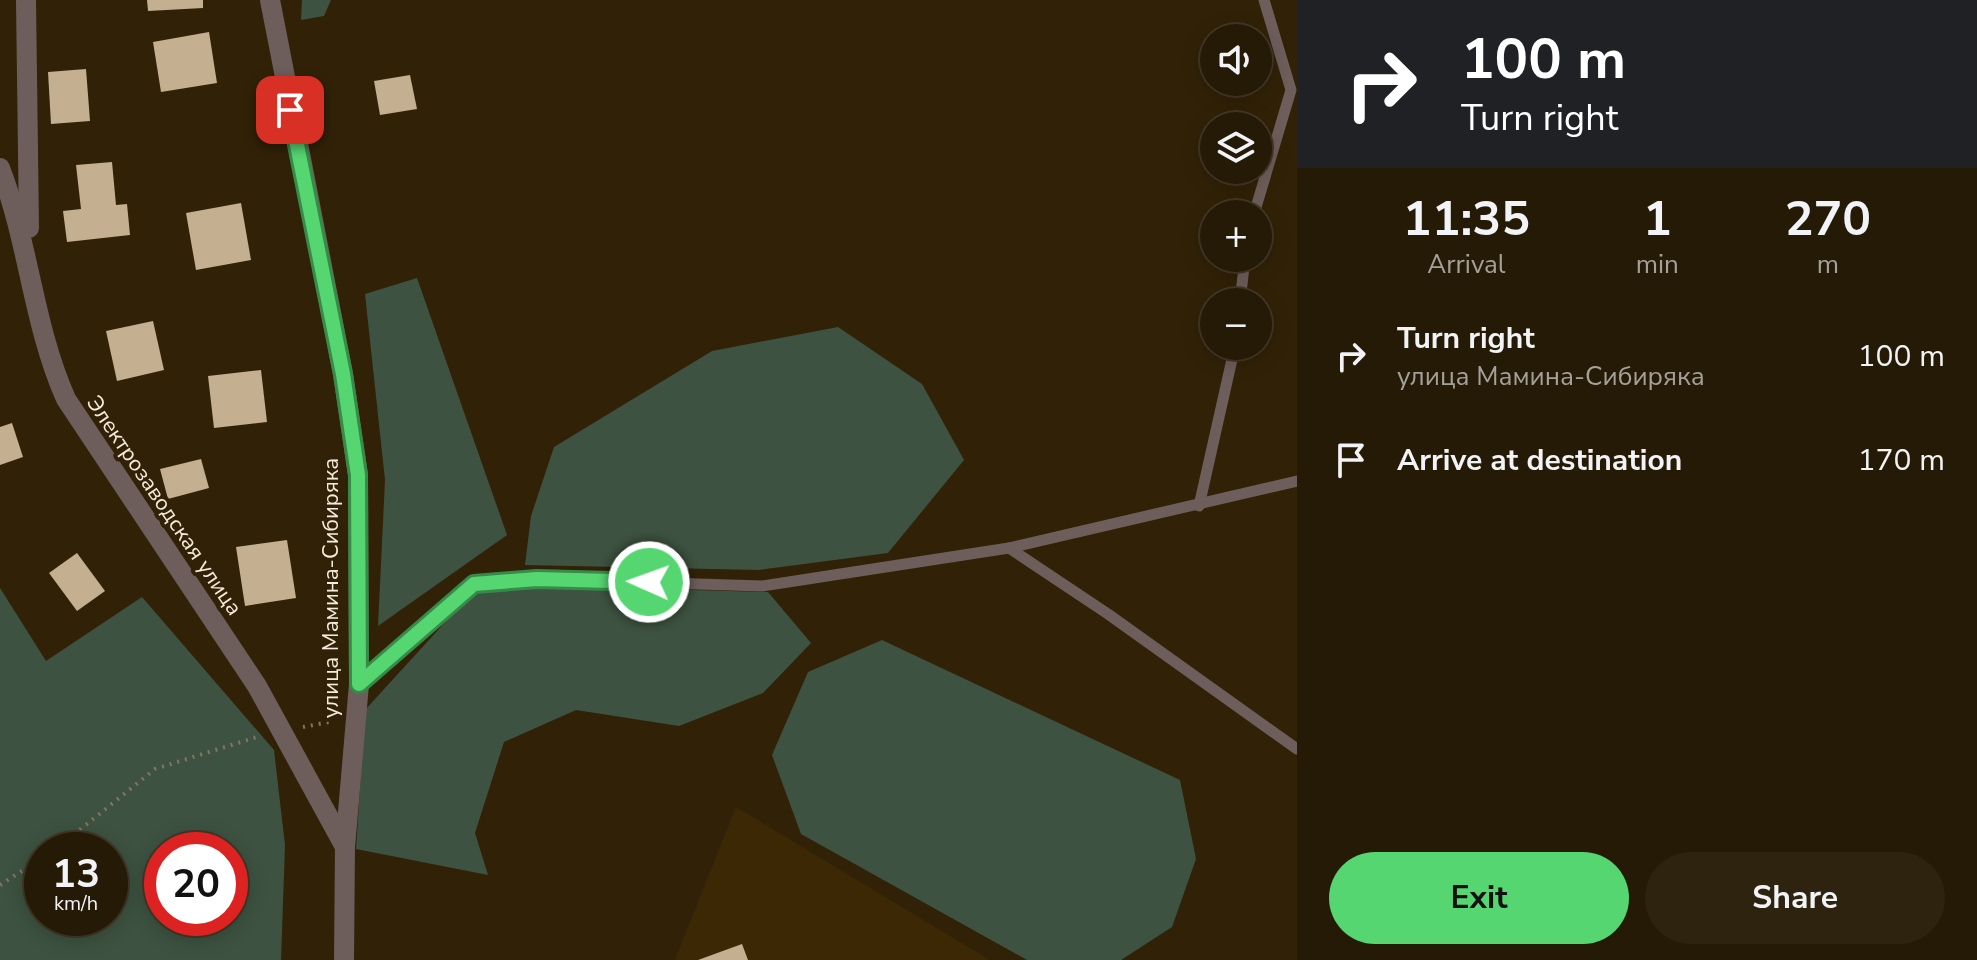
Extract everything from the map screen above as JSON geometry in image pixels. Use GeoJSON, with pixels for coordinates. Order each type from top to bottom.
{"type":"FeatureCollection","features":[{"type":"Feature","properties":{"kind":"street"},"geometry":{"type":"LineString","coordinates":[[26,0],[30,268]]}},
{"type":"Feature","properties":{"kind":"street","name":"улица Мамина-Сибиряка"},"geometry":{"type":"LineString","coordinates":[[270,0],[343,374],[358,475],[359,684],[345,847],[344,960]]}},
{"type":"Feature","properties":{"kind":"street","name":"Электрозаводская улица"},"geometry":{"type":"LineString","coordinates":[[0,168],[16,208],[53,369],[66,399],[248,673],[345,847]]}},
{"type":"Feature","properties":{"kind":"lane"},"geometry":{"type":"LineString","coordinates":[[1258,200],[1291,90],[1264,0]]}},
{"type":"Feature","properties":{"kind":"lane"},"geometry":{"type":"LineString","coordinates":[[1199,506],[1232,360]]}},
{"type":"Feature","properties":{"kind":"lane"},"geometry":{"type":"LineString","coordinates":[[359,684],[474,584],[537,579],[762,586],[1009,548],[1297,481]]}},
{"type":"Feature","properties":{"kind":"lane"},"geometry":{"type":"LineString","coordinates":[[1009,548],[1108,614],[1297,749]]}},
{"type":"Feature","properties":{"kind":"path"},"geometry":{"type":"LineString","coordinates":[[77,832],[155,769],[280,729],[356,717]]}},
{"type":"Feature","properties":{"kind":"path"},"geometry":{"type":"LineString","coordinates":[[0,885],[24,870]]}},
{"type":"Feature","properties":{"kind":"shaded area"},"geometry":{"type":"Polygon","coordinates":[[[736,807],[990,960],[675,960],[736,807]]]}},
{"type":"Feature","properties":{"kind":"green space"},"geometry":{"type":"Polygon","coordinates":[[[302,0],[331,0],[324,16],[301,20],[302,0]]]}},
{"type":"Feature","properties":{"kind":"green space"},"geometry":{"type":"Polygon","coordinates":[[[417,278],[507,535],[378,626],[385,480],[365,294],[417,278]]]}},
{"type":"Feature","properties":{"kind":"green space"},"geometry":{"type":"Polygon","coordinates":[[[838,327],[922,384],[964,460],[888,553],[759,570],[525,565],[531,516],[554,447],[712,351],[838,327]]]}},
{"type":"Feature","properties":{"kind":"green space"},"geometry":{"type":"Polygon","coordinates":[[[480,584],[768,592],[811,643],[763,693],[679,726],[576,710],[504,742],[475,833],[488,875],[356,849],[365,710],[480,584]]]}},
{"type":"Feature","properties":{"kind":"green space"},"geometry":{"type":"Polygon","coordinates":[[[0,588],[46,661],[142,597],[274,750],[285,845],[281,960],[0,960],[0,588]]]}},
{"type":"Feature","properties":{"kind":"green space"},"geometry":{"type":"Polygon","coordinates":[[[882,640],[1180,780],[1196,859],[1172,927],[1121,960],[1027,960],[801,834],[772,755],[808,672],[882,640]]]}},
{"type":"Feature","properties":{"kind":"building"},"geometry":{"type":"Polygon","coordinates":[[[147,0],[203,0],[203,8],[148,11],[147,0]]]}},
{"type":"Feature","properties":{"kind":"building"},"geometry":{"type":"Polygon","coordinates":[[[209,32],[217,83],[161,92],[153,42],[209,32]]]}},
{"type":"Feature","properties":{"kind":"building"},"geometry":{"type":"Polygon","coordinates":[[[86,69],[90,121],[51,124],[48,72],[86,69]]]}},
{"type":"Feature","properties":{"kind":"building"},"geometry":{"type":"Polygon","coordinates":[[[410,75],[417,109],[380,115],[374,81],[410,75]]]}},
{"type":"Feature","properties":{"kind":"building"},"geometry":{"type":"Polygon","coordinates":[[[112,162],[116,205],[127,204],[130,235],[67,242],[63,211],[81,209],[76,165],[112,162]]]}},
{"type":"Feature","properties":{"kind":"building"},"geometry":{"type":"Polygon","coordinates":[[[241,203],[251,260],[196,270],[186,213],[241,203]]]}},
{"type":"Feature","properties":{"kind":"building"},"geometry":{"type":"Polygon","coordinates":[[[153,321],[164,370],[117,381],[106,331],[153,321]]]}},
{"type":"Feature","properties":{"kind":"building"},"geometry":{"type":"Polygon","coordinates":[[[261,370],[267,422],[214,428],[208,376],[261,370]]]}},
{"type":"Feature","properties":{"kind":"building"},"geometry":{"type":"Polygon","coordinates":[[[12,423],[23,457],[0,465],[0,427],[12,423]]]}},
{"type":"Feature","properties":{"kind":"building"},"geometry":{"type":"Polygon","coordinates":[[[201,459],[209,488],[168,499],[160,469],[201,459]]]}},
{"type":"Feature","properties":{"kind":"building"},"geometry":{"type":"Polygon","coordinates":[[[287,540],[296,598],[245,606],[236,547],[287,540]]]}},
{"type":"Feature","properties":{"kind":"building"},"geometry":{"type":"Polygon","coordinates":[[[77,553],[105,591],[77,611],[49,573],[77,553]]]}},
{"type":"Feature","properties":{"kind":"building"},"geometry":{"type":"Polygon","coordinates":[[[742,944],[748,960],[698,960],[742,944]]]}},
{"type":"Feature","properties":{"kind":"route"},"geometry":{"type":"LineString","coordinates":[[290,110],[343,374],[358,475],[359,684],[474,584],[537,579],[649,582]]}}]}
